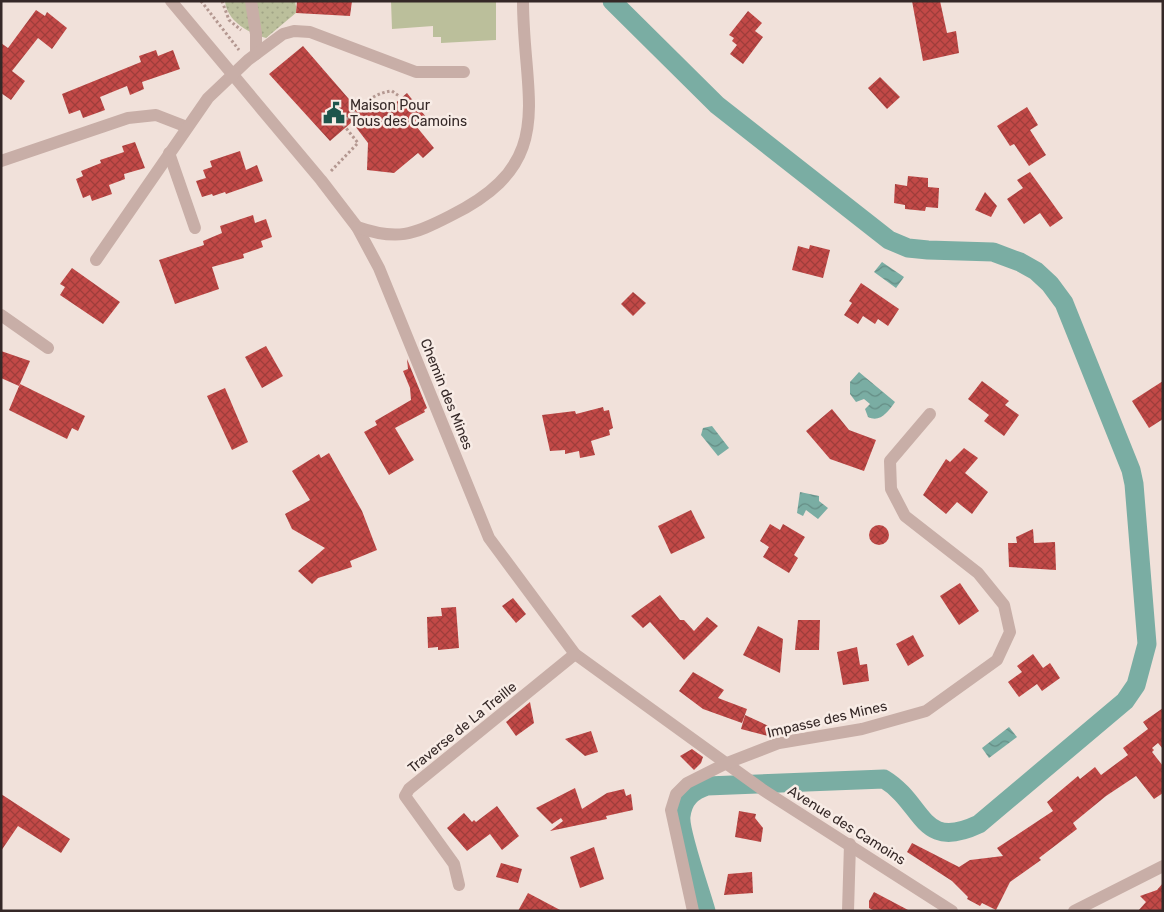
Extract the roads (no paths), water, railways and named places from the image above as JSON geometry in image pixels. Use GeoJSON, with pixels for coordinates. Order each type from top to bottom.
{"type":"FeatureCollection","features":[{"type":"Feature","properties":{"kind":"street","name":"Chemin des Mines"},"geometry":{"type":"LineString","coordinates":[[171,1],[321,180],[357,226],[380,268],[489,538],[575,654],[727,763]]}},
{"type":"Feature","properties":{"kind":"street"},"geometry":{"type":"LineString","coordinates":[[251,1],[256,34],[252,57]]}},
{"type":"Feature","properties":{"kind":"street"},"geometry":{"type":"LineString","coordinates":[[357,226],[378,234],[397,236],[426,228],[487,196],[507,176],[518,159],[527,137],[530,116],[529,86],[523,39],[523,1]]}},
{"type":"Feature","properties":{"kind":"street"},"geometry":{"type":"LineString","coordinates":[[96,260],[208,98],[252,57],[283,34],[294,31],[310,32],[416,72],[464,72]]}},
{"type":"Feature","properties":{"kind":"street"},"geometry":{"type":"LineString","coordinates":[[1,161],[128,118],[156,115],[187,127]]}},
{"type":"Feature","properties":{"kind":"street"},"geometry":{"type":"LineString","coordinates":[[169,153],[195,228]]}},
{"type":"Feature","properties":{"kind":"street"},"geometry":{"type":"LineString","coordinates":[[1,315],[48,348]]}},
{"type":"Feature","properties":{"kind":"street","name":"Impasse des Mines"},"geometry":{"type":"LineString","coordinates":[[693,911],[670,810],[676,794],[688,783],[727,763],[779,744],[862,729],[926,711],[996,660],[1010,632],[1004,605],[978,573],[905,516],[892,489],[890,461],[930,414]]}},
{"type":"Feature","properties":{"kind":"street","name":"Traverse de La Treille"},"geometry":{"type":"LineString","coordinates":[[459,885],[454,864],[405,796],[409,789],[575,654]]}},
{"type":"Feature","properties":{"kind":"street","name":"Avenue des Camoins"},"geometry":{"type":"LineString","coordinates":[[727,763],[763,790],[952,911]]}},
{"type":"Feature","properties":{"kind":"street"},"geometry":{"type":"LineString","coordinates":[[848,911],[850,844]]}},
{"type":"Feature","properties":{"kind":"street"},"geometry":{"type":"LineString","coordinates":[[1074,911],[1163,866]]}},
{"type":"Feature","properties":{"kind":"water"},"geometry":{"type":"Polygon","coordinates":[[[882,262],[904,277],[896,288],[874,272],[882,262]]]}},
{"type":"Feature","properties":{"kind":"water"},"geometry":{"type":"Polygon","coordinates":[[[859,372],[895,402],[887,413],[880,418],[868,417],[865,409],[870,404],[864,399],[856,402],[850,394],[850,382],[859,372]]]}},
{"type":"Feature","properties":{"kind":"water"},"geometry":{"type":"Polygon","coordinates":[[[712,426],[729,448],[718,456],[701,435],[703,428],[712,426]]]}},
{"type":"Feature","properties":{"kind":"water"},"geometry":{"type":"Polygon","coordinates":[[[800,492],[819,496],[819,501],[828,508],[818,519],[806,510],[803,516],[797,513],[800,492]]]}},
{"type":"Feature","properties":{"kind":"water"},"geometry":{"type":"Polygon","coordinates":[[[1009,727],[1017,737],[989,758],[982,748],[1009,727]]]}},
{"type":"Feature","properties":{"kind":"waterway"},"geometry":{"type":"LineString","coordinates":[[612,1],[717,105],[889,240],[908,248],[993,252],[1020,262],[1036,271],[1050,284],[1064,303],[1131,470],[1134,484],[1147,644],[1136,685],[1125,701],[979,824],[960,831],[945,832],[934,829],[897,789],[884,779],[707,786],[697,790],[686,800],[682,810],[681,823],[706,911]]}},
{"type":"Feature","properties":{"kind":"place","name":"Maison Pour Tous des Camoins"},"geometry":{"type":"Point","coordinates":[334,113]}}]}
